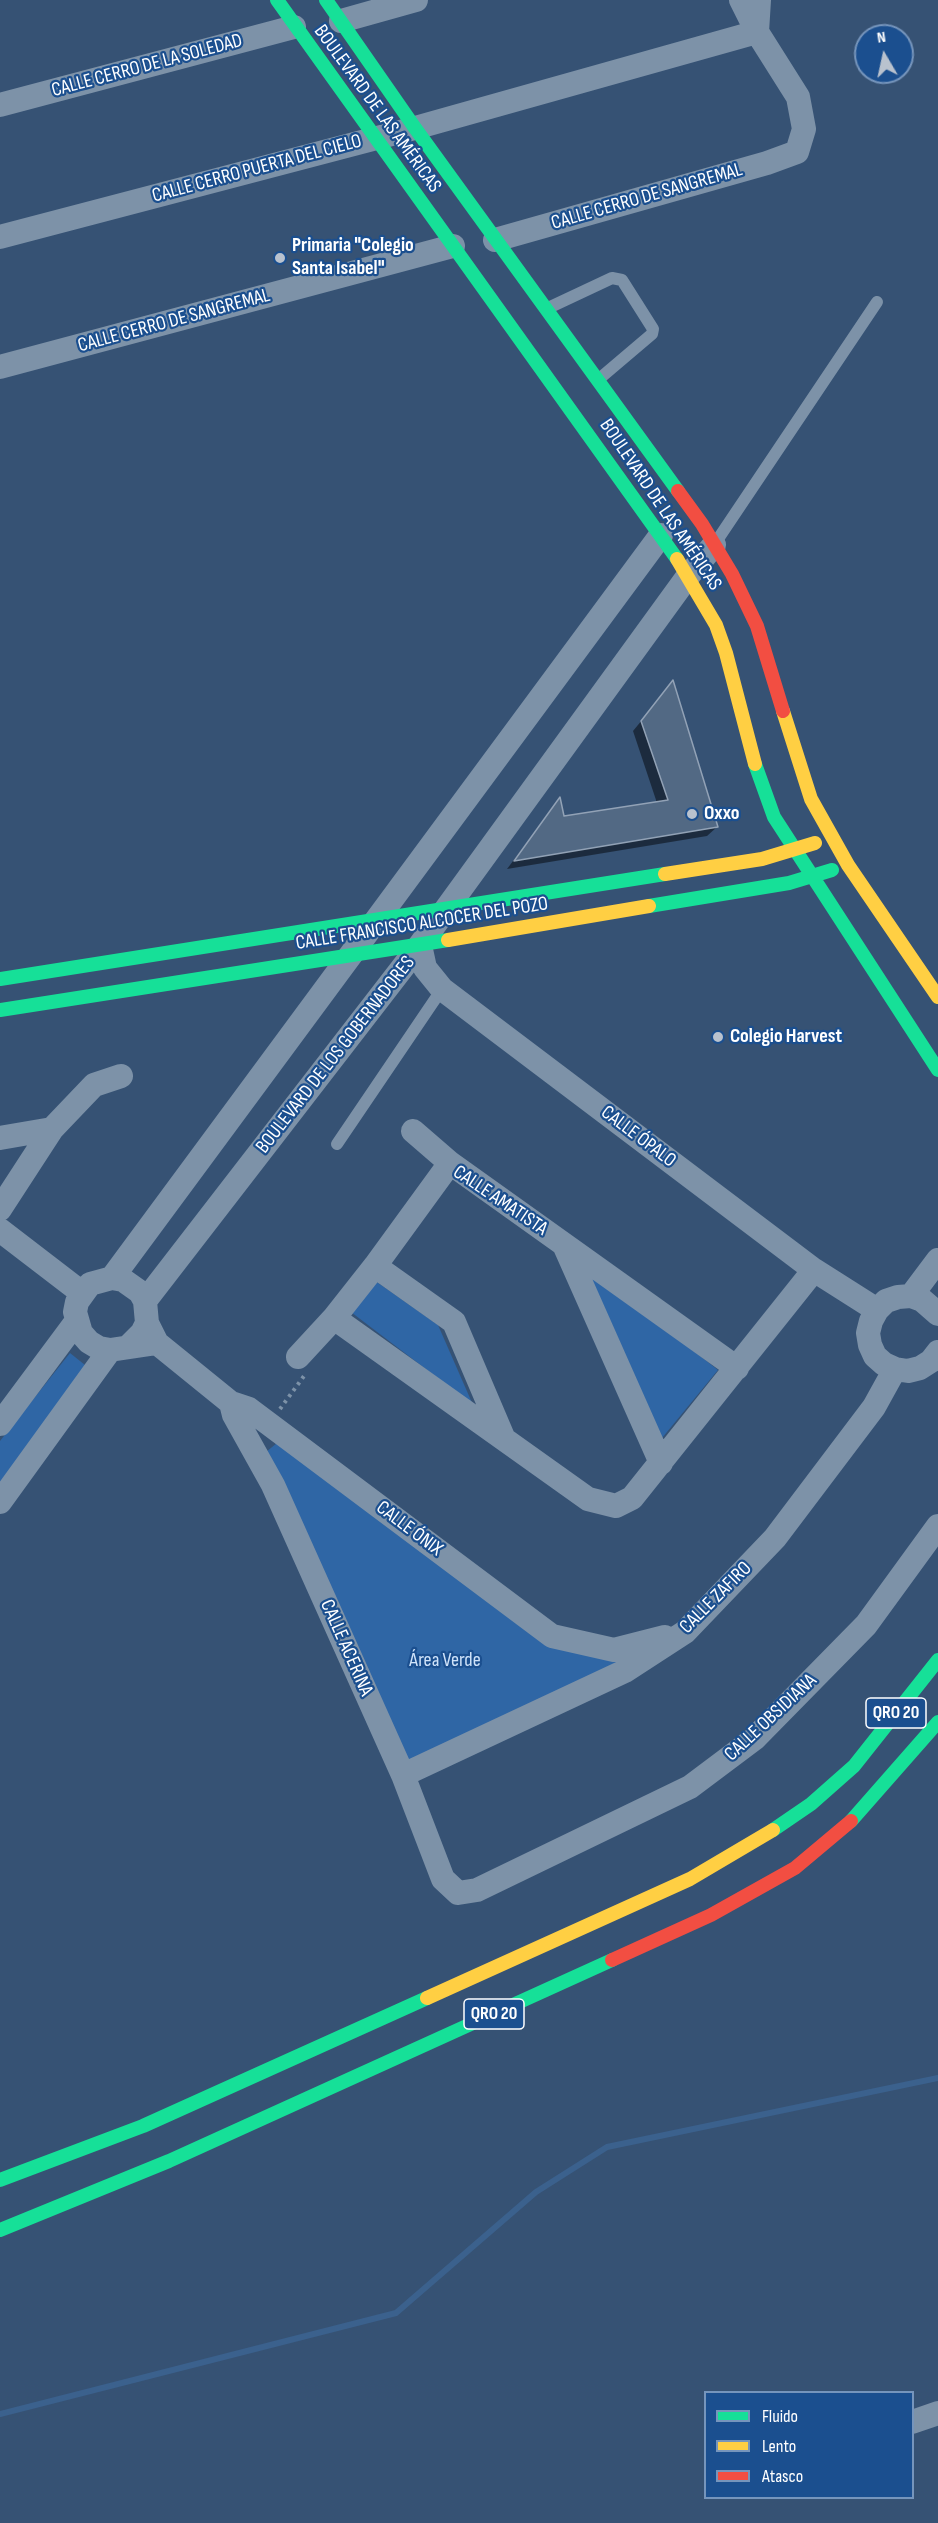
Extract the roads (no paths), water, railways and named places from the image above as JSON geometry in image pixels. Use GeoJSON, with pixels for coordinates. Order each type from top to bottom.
{"type":"FeatureCollection","features":[{"type":"Feature","properties":{"kind":"main road","name":"BOULEVARD DE LAS AMÉRICAS"},"geometry":{"type":"LineString","coordinates":[[277,0],[294,27],[661,535],[688,576],[719,634],[745,719],[757,772],[774,817],[938,1070]]}},
{"type":"Feature","properties":{"kind":"main road","name":"BOULEVARD DE LAS AMÉRICAS"},"geometry":{"type":"LineString","coordinates":[[326,0],[495,240],[654,456],[732,573],[757,626],[812,799],[848,865],[938,997]]}},
{"type":"Feature","properties":{"kind":"main road","name":"CALLE FRANCISCO ALCOCER DEL POZO"},"geometry":{"type":"LineString","coordinates":[[0,979],[762,859],[795,851],[831,837]]}},
{"type":"Feature","properties":{"kind":"main road","name":"CALLE FRANCISCO ALCOCER DEL POZO"},"geometry":{"type":"LineString","coordinates":[[0,1010],[420,945],[812,878],[848,865]]}},
{"type":"Feature","properties":{"kind":"main road","name":"QRO 20"},"geometry":{"type":"LineString","coordinates":[[0,2180],[143,2126],[690,1880],[753,1844],[819,1797],[854,1766],[938,1660]]}},
{"type":"Feature","properties":{"kind":"main road","name":"QRO 20"},"geometry":{"type":"LineString","coordinates":[[0,2230],[169,2161],[711,1915],[795,1868],[859,1814],[938,1722]]}},
{"type":"Feature","properties":{"kind":"street"},"geometry":{"type":"LineString","coordinates":[[341,21],[416,0]]}},
{"type":"Feature","properties":{"kind":"street"},"geometry":{"type":"LineString","coordinates":[[741,0],[757,32]]}},
{"type":"Feature","properties":{"kind":"street"},"geometry":{"type":"LineString","coordinates":[[757,32],[759,0]]}},
{"type":"Feature","properties":{"kind":"street","name":"CALLE CERRO DE LA SOLEDAD"},"geometry":{"type":"LineString","coordinates":[[0,105],[294,27]]}},
{"type":"Feature","properties":{"kind":"street","name":"CALLE CERRO PUERTA DEL CIELO"},"geometry":{"type":"LineString","coordinates":[[0,237],[375,139],[757,32]]}},
{"type":"Feature","properties":{"kind":"street","name":"CALLE CERRO DE SANGREMAL"},"geometry":{"type":"LineString","coordinates":[[495,240],[756,166],[797,152],[804,129],[798,98],[757,32]]}},
{"type":"Feature","properties":{"kind":"street","name":"CALLE CERRO DE SANGREMAL"},"geometry":{"type":"LineString","coordinates":[[0,368],[453,246]]}},
{"type":"Feature","properties":{"kind":"street"},"geometry":{"type":"LineString","coordinates":[[112,1278],[661,535]]}},
{"type":"Feature","properties":{"kind":"street","name":"BOULEVARD DE LOS GOBERNADORES"},"geometry":{"type":"LineString","coordinates":[[150,1322],[420,945],[688,576],[714,545]]}},
{"type":"Feature","properties":{"kind":"street","name":"CALLE ÓPALO"},"geometry":{"type":"LineString","coordinates":[[420,945],[425,968],[442,989],[814,1270],[876,1310]]}},
{"type":"Feature","properties":{"kind":"street"},"geometry":{"type":"LineString","coordinates":[[0,1209],[52,1129],[94,1084],[121,1076]]}},
{"type":"Feature","properties":{"kind":"street"},"geometry":{"type":"LineString","coordinates":[[0,1138],[52,1129]]}},
{"type":"Feature","properties":{"kind":"street"},"geometry":{"type":"LineString","coordinates":[[413,1131],[450,1163]]}},
{"type":"Feature","properties":{"kind":"street","name":"CALLE AMATISTA"},"geometry":{"type":"LineString","coordinates":[[298,1357],[334,1318],[375,1266],[450,1163],[737,1368]]}},
{"type":"Feature","properties":{"kind":"street"},"geometry":{"type":"LineString","coordinates":[[0,1230],[82,1293]]}},
{"type":"Feature","properties":{"kind":"street","name":"CALLE AMATISTA"},"geometry":{"type":"LineString","coordinates":[[564,1245],[662,1463]]}},
{"type":"Feature","properties":{"kind":"street"},"geometry":{"type":"LineString","coordinates":[[912,1296],[938,1260]]}},
{"type":"Feature","properties":{"kind":"street"},"geometry":{"type":"LineString","coordinates":[[375,1266],[454,1322],[503,1437]]}},
{"type":"Feature","properties":{"kind":"street"},"geometry":{"type":"LineString","coordinates":[[334,1318],[588,1499],[616,1506],[632,1498],[662,1463],[814,1270]]}},
{"type":"Feature","properties":{"kind":"street"},"geometry":{"type":"LineString","coordinates":[[112,1278],[132,1285],[150,1322],[137,1340],[120,1348],[99,1348],[88,1342],[81,1333],[75,1312],[82,1293],[90,1284],[112,1278]]}},
{"type":"Feature","properties":{"kind":"street"},"geometry":{"type":"LineString","coordinates":[[938,1314],[922,1300],[912,1296],[892,1299],[876,1310],[870,1321],[868,1333],[875,1356],[884,1364],[895,1369],[908,1371],[920,1368],[931,1361],[938,1352]]}},
{"type":"Feature","properties":{"kind":"street"},"geometry":{"type":"LineString","coordinates":[[0,1424],[76,1322]]}},
{"type":"Feature","properties":{"kind":"street","name":"CALLE ÓNIX"},"geometry":{"type":"LineString","coordinates":[[150,1322],[231,1403],[249,1408],[552,1636],[614,1650],[685,1632]]}},
{"type":"Feature","properties":{"kind":"street"},"geometry":{"type":"LineString","coordinates":[[0,1502],[120,1348]]}},
{"type":"Feature","properties":{"kind":"street","name":"CALLE ZAFIRO"},"geometry":{"type":"LineString","coordinates":[[403,1775],[625,1671],[685,1632],[775,1538],[874,1407],[895,1369]]}},
{"type":"Feature","properties":{"kind":"street"},"geometry":{"type":"LineString","coordinates":[[0,1391],[30,1385]]}},
{"type":"Feature","properties":{"kind":"street","name":"CALLE ACERINA"},"geometry":{"type":"LineString","coordinates":[[231,1403],[234,1415],[273,1485],[403,1775],[443,1879],[458,1893]]}},
{"type":"Feature","properties":{"kind":"street"},"geometry":{"type":"LineString","coordinates":[[253,1450],[258,1438],[275,1428]]}},
{"type":"Feature","properties":{"kind":"street","name":"CALLE OBSIDIANA"},"geometry":{"type":"LineString","coordinates":[[458,1893],[477,1890],[690,1787],[754,1739],[866,1625],[938,1526]]}},
{"type":"Feature","properties":{"kind":"street"},"geometry":{"type":"LineString","coordinates":[[914,2421],[938,2413]]}},
{"type":"Feature","properties":{"kind":"lane"},"geometry":{"type":"LineString","coordinates":[[546,309],[612,278],[622,280],[653,329],[652,334],[598,380]]}},
{"type":"Feature","properties":{"kind":"lane"},"geometry":{"type":"LineString","coordinates":[[714,545],[878,302]]}},
{"type":"Feature","properties":{"kind":"lane"},"geometry":{"type":"LineString","coordinates":[[337,1144],[442,989]]}},
{"type":"Feature","properties":{"kind":"waterway"},"geometry":{"type":"LineString","coordinates":[[0,2414],[396,2313],[536,2192],[607,2147],[938,2078]]}},
{"type":"Feature","properties":{"kind":"place","name":"Primaria \"Colegio Santa Isabel\""},"geometry":{"type":"Point","coordinates":[280,258]}},
{"type":"Feature","properties":{"kind":"place","name":"Oxxo"},"geometry":{"type":"Point","coordinates":[692,814]}},
{"type":"Feature","properties":{"kind":"place","name":"Colegio Harvest"},"geometry":{"type":"Point","coordinates":[718,1037]}},
{"type":"Feature","properties":{"kind":"park label","name":"Área Verde"},"geometry":{"type":"Point","coordinates":[445,1661]}}]}
